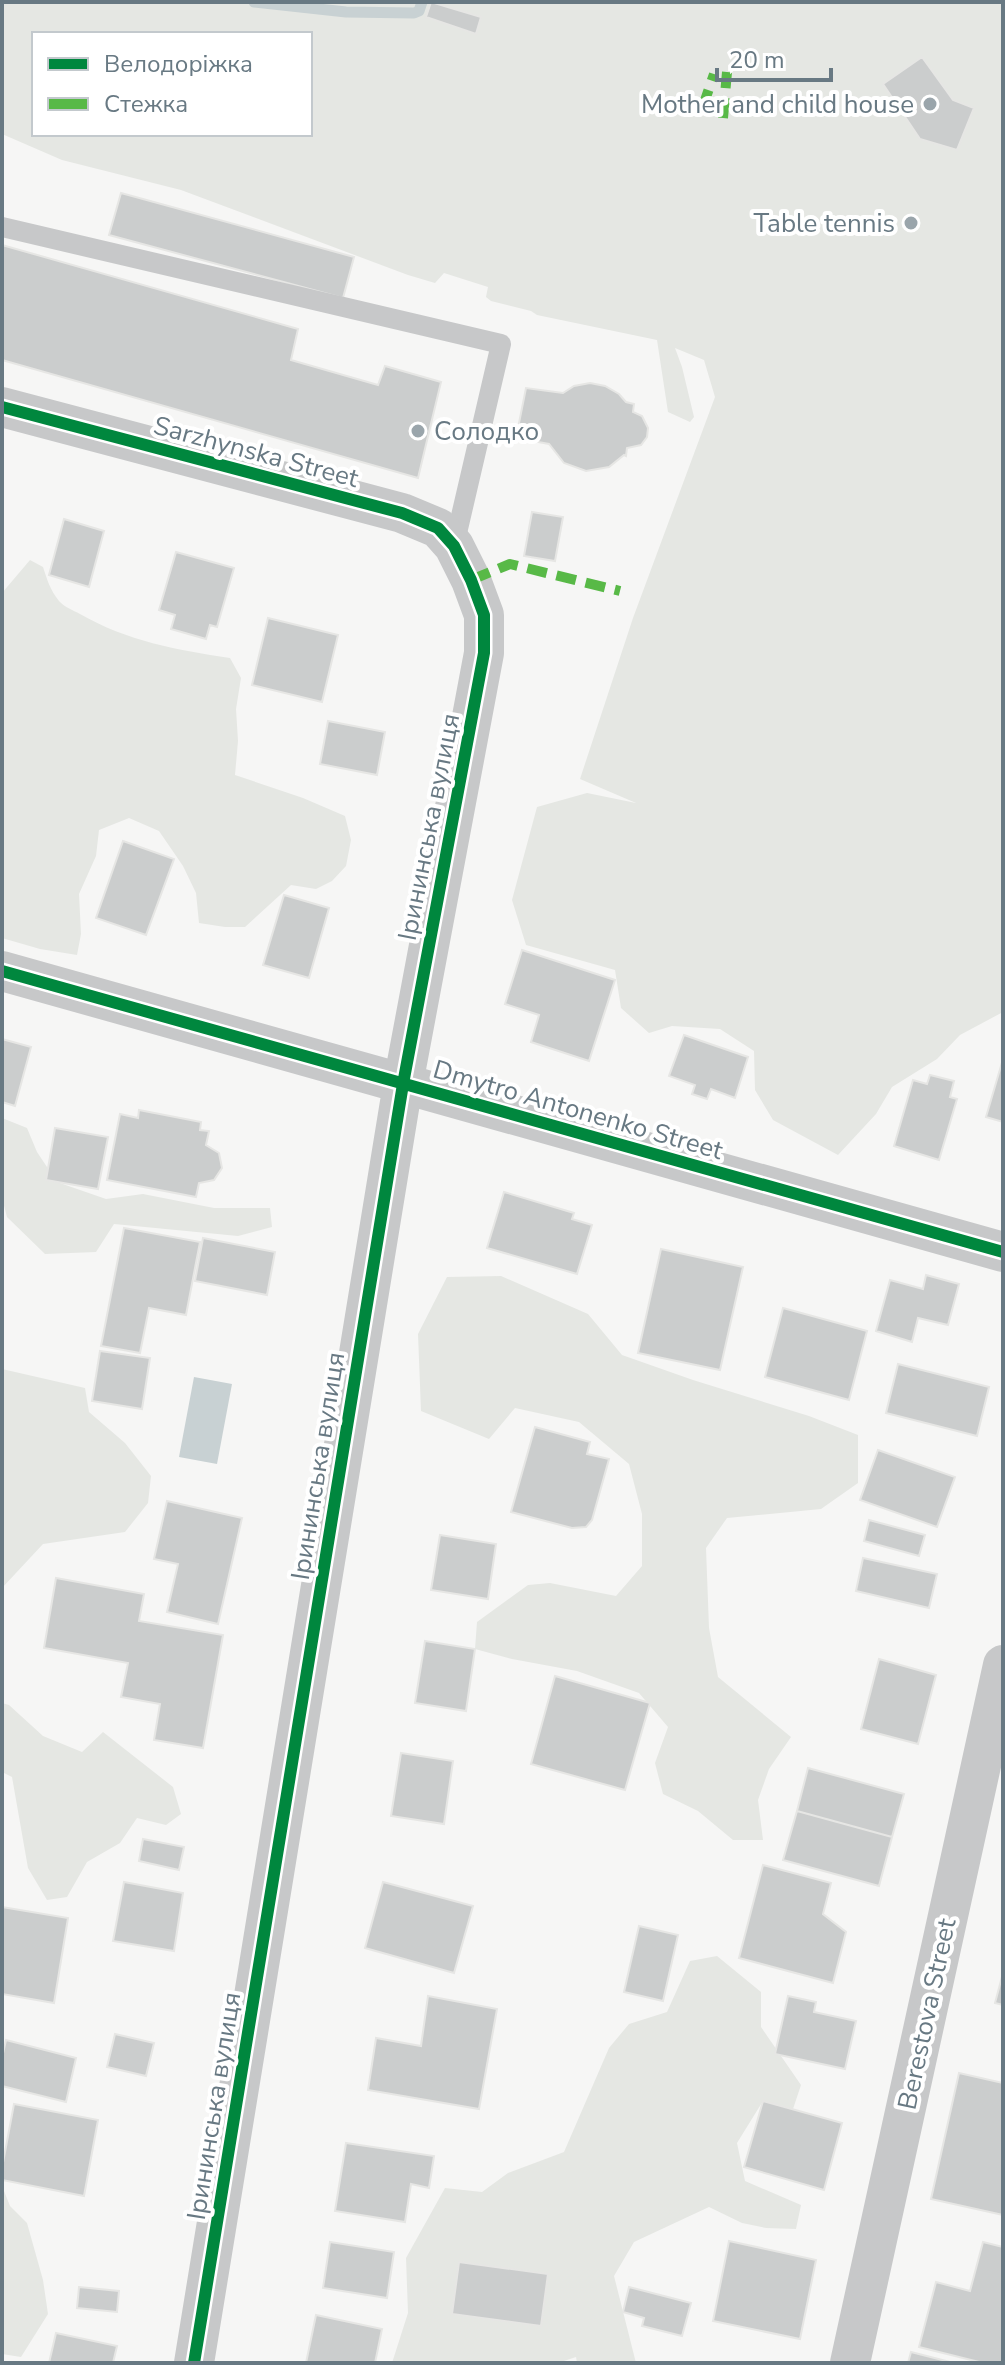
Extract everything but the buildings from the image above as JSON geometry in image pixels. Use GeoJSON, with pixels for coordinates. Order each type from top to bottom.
{"type":"FeatureCollection","features":[{"type":"Feature","properties":{"kind":"street","name":"Sarzhynska Street"},"geometry":{"type":"LineString","coordinates":[[2,407],[402,513],[438,528],[463,563]]}},
{"type":"Feature","properties":{"kind":"street","name":"Ірининська вулиця"},"geometry":{"type":"LineString","coordinates":[[194,2363],[403,1084],[484,653],[484,615],[463,563]]}},
{"type":"Feature","properties":{"kind":"street","name":"Dmytro Antonenko Street"},"geometry":{"type":"LineString","coordinates":[[2,971],[1003,1252]]}},
{"type":"Feature","properties":{"kind":"street","name":"Berestova Street"},"geometry":{"type":"LineString","coordinates":[[850,2363],[1003,1665]]}},
{"type":"Feature","properties":{"kind":"lane"},"geometry":{"type":"LineString","coordinates":[[2,227],[501,344],[463,563]]}},
{"type":"Feature","properties":{"kind":"shaded area"},"geometry":{"type":"Polygon","coordinates":[[[2,2],[1003,2],[1003,1012],[960,1035],[937,1059],[892,1087],[876,1114],[838,1155],[773,1120],[755,1090],[754,1051],[720,1029],[672,1026],[649,1033],[621,1008],[615,970],[526,945],[512,900],[537,807],[587,793],[636,803],[580,779],[633,618],[715,397],[704,360],[675,348],[694,417],[690,422],[668,412],[657,340],[537,315],[491,301],[486,297],[488,287],[444,273],[435,283],[408,275],[181,190],[62,160],[2,134],[2,2]]]}},
{"type":"Feature","properties":{"kind":"shaded area"},"geometry":{"type":"Polygon","coordinates":[[[30,560],[43,567],[51,589],[61,603],[98,623],[153,643],[230,658],[241,678],[236,709],[238,741],[235,775],[345,816],[351,840],[346,866],[332,881],[316,889],[291,885],[245,927],[199,923],[196,893],[183,866],[159,831],[129,818],[99,830],[96,856],[79,894],[81,934],[77,955],[2,938],[2,593],[30,560]]]}},
{"type":"Feature","properties":{"kind":"shaded area"},"geometry":{"type":"Polygon","coordinates":[[[2,1118],[27,1128],[37,1152],[57,1182],[106,1199],[143,1194],[214,1208],[270,1208],[272,1227],[238,1236],[114,1224],[96,1252],[45,1254],[7,1217],[2,1198],[2,1118]]]}},
{"type":"Feature","properties":{"kind":"shaded area"},"geometry":{"type":"Polygon","coordinates":[[[501,1276],[588,1314],[622,1355],[858,1435],[858,1483],[821,1509],[727,1518],[706,1548],[709,1628],[718,1677],[791,1737],[769,1769],[758,1800],[763,1840],[733,1840],[698,1811],[663,1794],[655,1763],[668,1727],[639,1693],[577,1671],[475,1649],[477,1622],[528,1585],[550,1583],[616,1596],[642,1566],[642,1514],[629,1464],[579,1422],[515,1408],[489,1439],[421,1411],[418,1334],[447,1277],[501,1276]]]}},
{"type":"Feature","properties":{"kind":"shaded area"},"geometry":{"type":"Polygon","coordinates":[[[2,1369],[85,1388],[89,1412],[125,1443],[151,1476],[148,1503],[125,1532],[43,1544],[2,1588],[2,1369]]]}},
{"type":"Feature","properties":{"kind":"shaded area"},"geometry":{"type":"Polygon","coordinates":[[[194,1377],[232,1384],[217,1464],[179,1457],[194,1377]]]}},
{"type":"Feature","properties":{"kind":"shaded area"},"geometry":{"type":"Polygon","coordinates":[[[2,1703],[9,1705],[43,1736],[82,1752],[103,1732],[173,1787],[181,1814],[166,1825],[137,1818],[120,1843],[87,1862],[67,1897],[47,1900],[28,1868],[12,1777],[2,1772],[2,1703]]]}},
{"type":"Feature","properties":{"kind":"shaded area"},"geometry":{"type":"Polygon","coordinates":[[[717,1956],[761,1992],[761,2027],[801,2085],[793,2109],[763,2101],[737,2143],[745,2181],[801,2205],[796,2229],[742,2223],[709,2207],[634,2242],[614,2276],[636,2363],[577,2363],[576,2357],[558,2363],[392,2363],[408,2313],[406,2258],[445,2188],[482,2192],[508,2173],[564,2152],[609,2048],[629,2024],[667,2012],[690,1961],[717,1956]]]}},
{"type":"Feature","properties":{"kind":"shaded area"},"geometry":{"type":"Polygon","coordinates":[[[2,2186],[10,2206],[27,2223],[43,2280],[48,2314],[21,2357],[2,2354],[2,2186]]]}},
{"type":"Feature","properties":{"kind":"waterway"},"geometry":{"type":"LineString","coordinates":[[254,2],[346,12],[414,13],[419,11],[422,2]]}},
{"type":"Feature","properties":{"kind":"marked path"},"geometry":{"type":"LineString","coordinates":[[723,118],[727,72]]}},
{"type":"Feature","properties":{"kind":"marked path"},"geometry":{"type":"LineString","coordinates":[[702,109],[714,74]]}},
{"type":"Feature","properties":{"kind":"marked path"},"geometry":{"type":"LineString","coordinates":[[471,580],[510,564],[620,591]]}},
{"type":"Feature","properties":{"kind":"cycle path"},"geometry":{"type":"LineString","coordinates":[[2,407],[402,513],[438,528],[454,546],[484,615],[484,653],[403,1084],[194,2363]]}},
{"type":"Feature","properties":{"kind":"cycle path"},"geometry":{"type":"LineString","coordinates":[[2,971],[1003,1252]]}},
{"type":"Feature","properties":{"kind":"place","name":"Mother and child house"},"geometry":{"type":"Point","coordinates":[930,104]}},
{"type":"Feature","properties":{"kind":"place","name":"Table tennis"},"geometry":{"type":"Point","coordinates":[911,223]}},
{"type":"Feature","properties":{"kind":"place","name":"Солодко"},"geometry":{"type":"Point","coordinates":[418,431]}}]}
